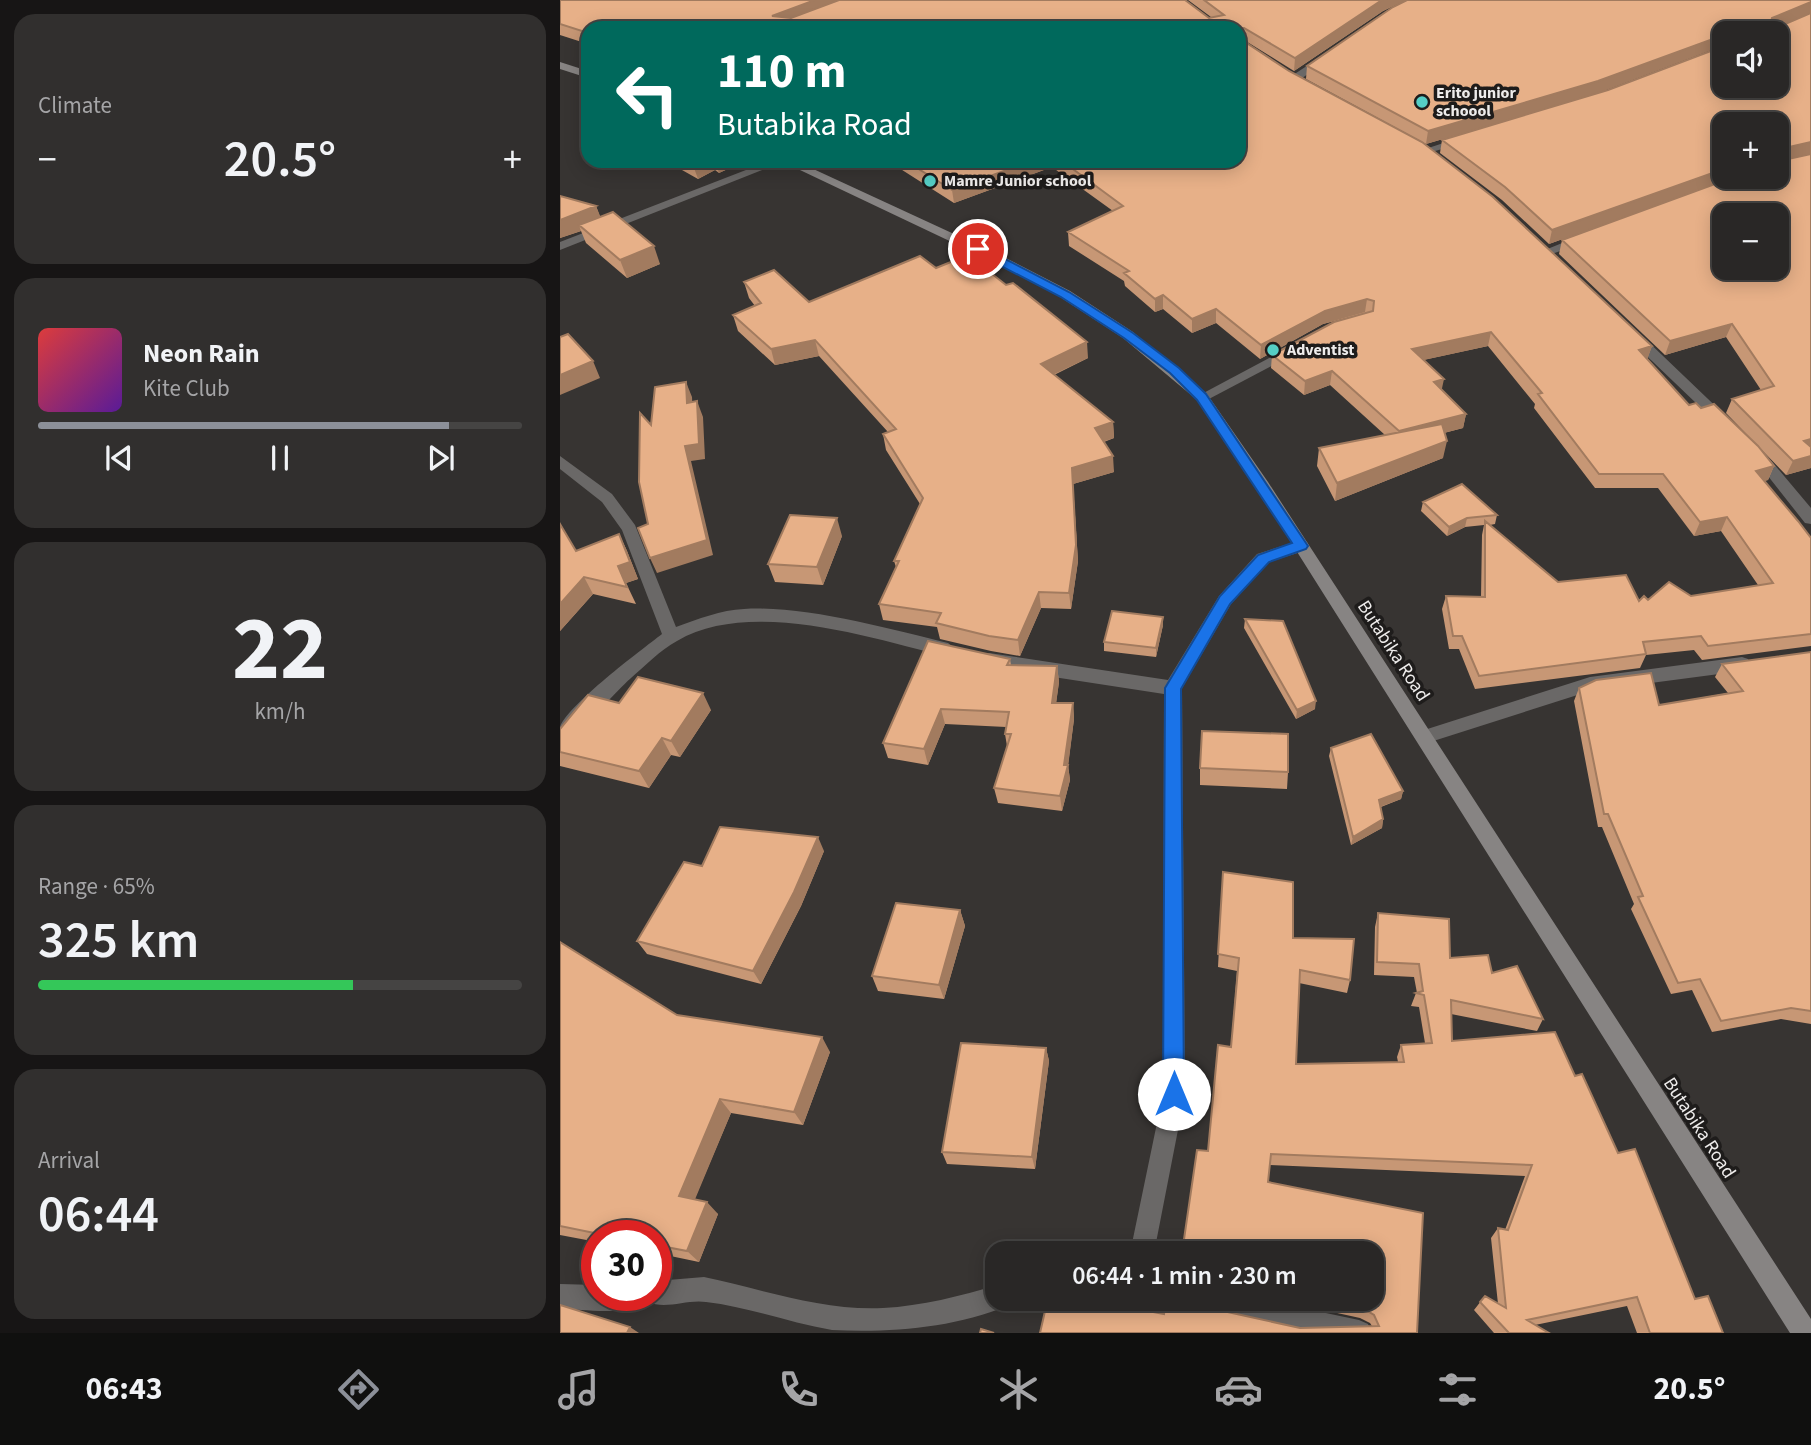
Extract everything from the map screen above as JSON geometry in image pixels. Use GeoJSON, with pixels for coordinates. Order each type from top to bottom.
{"type":"FeatureCollection","features":[{"type":"Feature","properties":{"kind":"main road"},"geometry":{"type":"LineString","coordinates":[[560,65],[581,72]]}},
{"type":"Feature","properties":{"kind":"main road","name":"Butabika Road"},"geometry":{"type":"LineString","coordinates":[[803,168],[931,226],[1065,294],[1128,335],[1202,397],[1301,546],[1805,1333]]}},
{"type":"Feature","properties":{"kind":"street"},"geometry":{"type":"LineString","coordinates":[[1294,79],[1336,50]]}},
{"type":"Feature","properties":{"kind":"street"},"geometry":{"type":"LineString","coordinates":[[1426,153],[1476,135]]}},
{"type":"Feature","properties":{"kind":"street"},"geometry":{"type":"LineString","coordinates":[[560,246],[761,168]]}},
{"type":"Feature","properties":{"kind":"street"},"geometry":{"type":"LineString","coordinates":[[1546,252],[1595,234]]}},
{"type":"Feature","properties":{"kind":"street"},"geometry":{"type":"LineString","coordinates":[[1624,326],[1745,441],[1811,519]]}},
{"type":"Feature","properties":{"kind":"street"},"geometry":{"type":"LineString","coordinates":[[560,461],[607,498],[629,529],[671,636]]}},
{"type":"Feature","properties":{"kind":"street"},"geometry":{"type":"LineString","coordinates":[[1144,1241],[1174,1094],[1173,688],[1225,600],[1263,558],[1301,546]]}},
{"type":"Feature","properties":{"kind":"street"},"geometry":{"type":"LineString","coordinates":[[560,742],[597,699],[636,663],[671,636],[715,620],[743,615],[771,615],[860,629],[991,660],[1173,688]]}},
{"type":"Feature","properties":{"kind":"street"},"geometry":{"type":"LineString","coordinates":[[1424,737],[1590,684],[1756,662]]}},
{"type":"Feature","properties":{"kind":"street"},"geometry":{"type":"LineString","coordinates":[[672,1292],[704,1289],[834,1318],[881,1321],[948,1312],[985,1301]]}},
{"type":"Feature","properties":{"kind":"street"},"geometry":{"type":"LineString","coordinates":[[560,1296],[581,1297]]}},
{"type":"Feature","properties":{"kind":"street"},"geometry":{"type":"LineString","coordinates":[[1253,1311],[1359,1333]]}},
{"type":"Feature","properties":{"kind":"lane"},"geometry":{"type":"LineString","coordinates":[[1202,397],[1304,344]]}},
{"type":"Feature","properties":{"kind":"building"},"geometry":{"type":"Polygon","coordinates":[[[560,0],[815,0],[772,16],[791,18],[839,0],[1185,0],[1209,18],[1224,15],[1204,0],[1382,0],[1295,58],[1246,29],[1246,21],[581,21],[581,31],[560,24],[560,0]]]}},
{"type":"Feature","properties":{"kind":"building"},"geometry":{"type":"Polygon","coordinates":[[[1407,0],[1811,0],[1772,18],[1771,21],[1712,21],[1712,39],[1598,81],[1428,131],[1307,66],[1407,0]]]}},
{"type":"Feature","properties":{"kind":"building"},"geometry":{"type":"Polygon","coordinates":[[[1811,13],[1811,142],[1789,147],[1789,112],[1712,112],[1712,173],[1552,230],[1505,187],[1442,140],[1608,90],[1712,51],[1712,98],[1789,98],[1789,22],[1811,13]]]}},
{"type":"Feature","properties":{"kind":"building"},"geometry":{"type":"Polygon","coordinates":[[[1246,43],[1289,71],[1422,142],[1493,197],[1652,346],[1639,350],[1689,405],[1696,403],[1701,408],[1714,404],[1758,446],[1774,466],[1756,471],[1811,538],[1811,634],[1708,646],[1701,636],[1643,642],[1646,654],[1479,676],[1462,636],[1453,636],[1446,596],[1485,597],[1485,521],[1558,582],[1626,575],[1639,601],[1644,596],[1648,600],[1669,582],[1691,596],[1773,583],[1727,517],[1700,522],[1663,474],[1599,474],[1538,394],[1542,393],[1491,332],[1412,349],[1444,379],[1434,382],[1466,414],[1399,431],[1332,371],[1305,381],[1272,355],[1334,322],[1373,311],[1374,301],[1367,299],[1325,311],[1261,345],[1216,309],[1192,319],[1163,295],[1155,299],[1124,273],[1129,271],[1068,232],[1123,206],[1071,168],[1246,168],[1246,43]]]}},
{"type":"Feature","properties":{"kind":"building"},"geometry":{"type":"Polygon","coordinates":[[[1811,154],[1811,439],[1804,441],[1811,447],[1811,456],[1793,461],[1732,399],[1774,386],[1732,324],[1670,341],[1562,240],[1712,185],[1712,189],[1789,189],[1789,159],[1811,154]]]}},
{"type":"Feature","properties":{"kind":"building"},"geometry":{"type":"Polygon","coordinates":[[[917,168],[1012,168],[952,190],[917,168]]]}},
{"type":"Feature","properties":{"kind":"building"},"geometry":{"type":"Polygon","coordinates":[[[560,196],[596,206],[560,220],[560,196]]]}},
{"type":"Feature","properties":{"kind":"building"},"geometry":{"type":"Polygon","coordinates":[[[613,212],[654,246],[620,260],[579,225],[613,212]]]}},
{"type":"Feature","properties":{"kind":"building"},"geometry":{"type":"Polygon","coordinates":[[[968,255],[1006,285],[1013,283],[1087,342],[1041,364],[1113,422],[1095,428],[1113,456],[1072,468],[1076,545],[1069,593],[1039,592],[1018,640],[936,623],[941,613],[879,604],[899,561],[894,561],[923,498],[883,434],[896,429],[815,340],[771,349],[733,315],[761,303],[744,282],[774,270],[809,302],[920,256],[936,268],[968,255]]]}},
{"type":"Feature","properties":{"kind":"building"},"geometry":{"type":"Polygon","coordinates":[[[568,334],[593,361],[560,375],[560,337],[568,334]]]}},
{"type":"Feature","properties":{"kind":"building"},"geometry":{"type":"Polygon","coordinates":[[[686,382],[687,403],[697,401],[699,444],[685,446],[707,540],[650,558],[638,528],[648,524],[639,482],[640,413],[651,425],[655,387],[686,382]]]}},
{"type":"Feature","properties":{"kind":"building"},"geometry":{"type":"Polygon","coordinates":[[[1442,424],[1447,441],[1337,483],[1319,448],[1442,424]]]}},
{"type":"Feature","properties":{"kind":"building"},"geometry":{"type":"Polygon","coordinates":[[[1462,484],[1497,515],[1467,518],[1449,527],[1423,502],[1462,484]]]}},
{"type":"Feature","properties":{"kind":"building"},"geometry":{"type":"Polygon","coordinates":[[[790,515],[837,518],[817,567],[768,564],[790,515]]]}},
{"type":"Feature","properties":{"kind":"building"},"geometry":{"type":"Polygon","coordinates":[[[560,524],[576,551],[619,534],[630,562],[618,566],[627,587],[584,577],[560,604],[560,524]]]}},
{"type":"Feature","properties":{"kind":"building"},"geometry":{"type":"Polygon","coordinates":[[[1112,611],[1163,617],[1156,648],[1104,642],[1112,611]]]}},
{"type":"Feature","properties":{"kind":"building"},"geometry":{"type":"Polygon","coordinates":[[[1245,619],[1283,621],[1316,701],[1297,710],[1245,619]]]}},
{"type":"Feature","properties":{"kind":"building"},"geometry":{"type":"Polygon","coordinates":[[[928,641],[1010,659],[1007,665],[1057,666],[1052,703],[1073,703],[1064,765],[1068,765],[1060,796],[994,788],[1011,734],[1005,734],[1009,712],[941,709],[924,749],[883,743],[928,641]]]}},
{"type":"Feature","properties":{"kind":"building"},"geometry":{"type":"Polygon","coordinates":[[[1811,652],[1811,1011],[1791,1008],[1721,1021],[1700,979],[1678,983],[1638,897],[1643,896],[1608,814],[1604,814],[1579,688],[1596,680],[1651,673],[1659,705],[1743,691],[1722,664],[1811,652]]]}},
{"type":"Feature","properties":{"kind":"building"},"geometry":{"type":"Polygon","coordinates":[[[638,677],[703,693],[671,741],[662,738],[639,771],[560,752],[560,729],[588,695],[619,703],[638,677]]]}},
{"type":"Feature","properties":{"kind":"building"},"geometry":{"type":"Polygon","coordinates":[[[1202,731],[1288,734],[1288,772],[1200,768],[1202,731]]]}},
{"type":"Feature","properties":{"kind":"building"},"geometry":{"type":"Polygon","coordinates":[[[1371,734],[1403,791],[1379,800],[1383,819],[1353,837],[1331,748],[1371,734]]]}},
{"type":"Feature","properties":{"kind":"building"},"geometry":{"type":"Polygon","coordinates":[[[720,827],[818,837],[794,892],[753,971],[637,941],[684,862],[702,866],[720,827]]]}},
{"type":"Feature","properties":{"kind":"building"},"geometry":{"type":"Polygon","coordinates":[[[1223,872],[1293,882],[1293,938],[1354,939],[1350,980],[1300,970],[1296,1064],[1404,1062],[1401,1045],[1432,1043],[1424,995],[1416,993],[1423,991],[1419,964],[1377,962],[1378,913],[1449,919],[1450,958],[1488,955],[1492,973],[1517,966],[1543,1019],[1451,1000],[1452,1041],[1555,1032],[1575,1076],[1582,1074],[1618,1153],[1635,1149],[1695,1299],[1708,1296],[1723,1333],[1650,1333],[1637,1297],[1527,1320],[1549,1333],[1509,1333],[1480,1302],[1485,1296],[1506,1308],[1498,1228],[1508,1230],[1532,1165],[1271,1154],[1268,1182],[1423,1213],[1417,1333],[1040,1333],[1045,1311],[1148,1311],[1164,1314],[1164,1311],[1223,1311],[1300,1328],[1379,1326],[1374,1315],[1367,1311],[1384,1311],[1384,1241],[1184,1241],[1197,1150],[1208,1151],[1218,1045],[1231,1047],[1239,958],[1218,954],[1223,872]]]}},
{"type":"Feature","properties":{"kind":"building"},"geometry":{"type":"Polygon","coordinates":[[[896,903],[960,910],[939,985],[872,976],[896,903]]]}},
{"type":"Feature","properties":{"kind":"building"},"geometry":{"type":"Polygon","coordinates":[[[560,942],[677,1015],[822,1037],[794,1112],[720,1099],[679,1196],[707,1202],[687,1251],[672,1248],[672,1220],[581,1220],[581,1230],[560,1226],[560,942]]]}},
{"type":"Feature","properties":{"kind":"building"},"geometry":{"type":"Polygon","coordinates":[[[961,1043],[1046,1048],[1032,1157],[942,1152],[961,1043]]]}},
{"type":"Feature","properties":{"kind":"building"},"geometry":{"type":"Polygon","coordinates":[[[560,1305],[630,1327],[627,1333],[560,1333],[560,1305]]]}},
{"type":"Feature","properties":{"kind":"place","name":"Erito junior schoool"},"geometry":{"type":"Point","coordinates":[1422,102]}},
{"type":"Feature","properties":{"kind":"place","name":"Mamre Junior school"},"geometry":{"type":"Point","coordinates":[930,181]}},
{"type":"Feature","properties":{"kind":"place","name":"Adventist"},"geometry":{"type":"Point","coordinates":[1273,350]}},
{"type":"Feature","properties":{"kind":"route"},"geometry":{"type":"LineString","coordinates":[[978,249],[1065,294],[1128,335],[1174,371],[1202,397],[1264,486],[1301,546],[1263,558],[1225,600],[1173,688],[1174,1094]]}}]}
